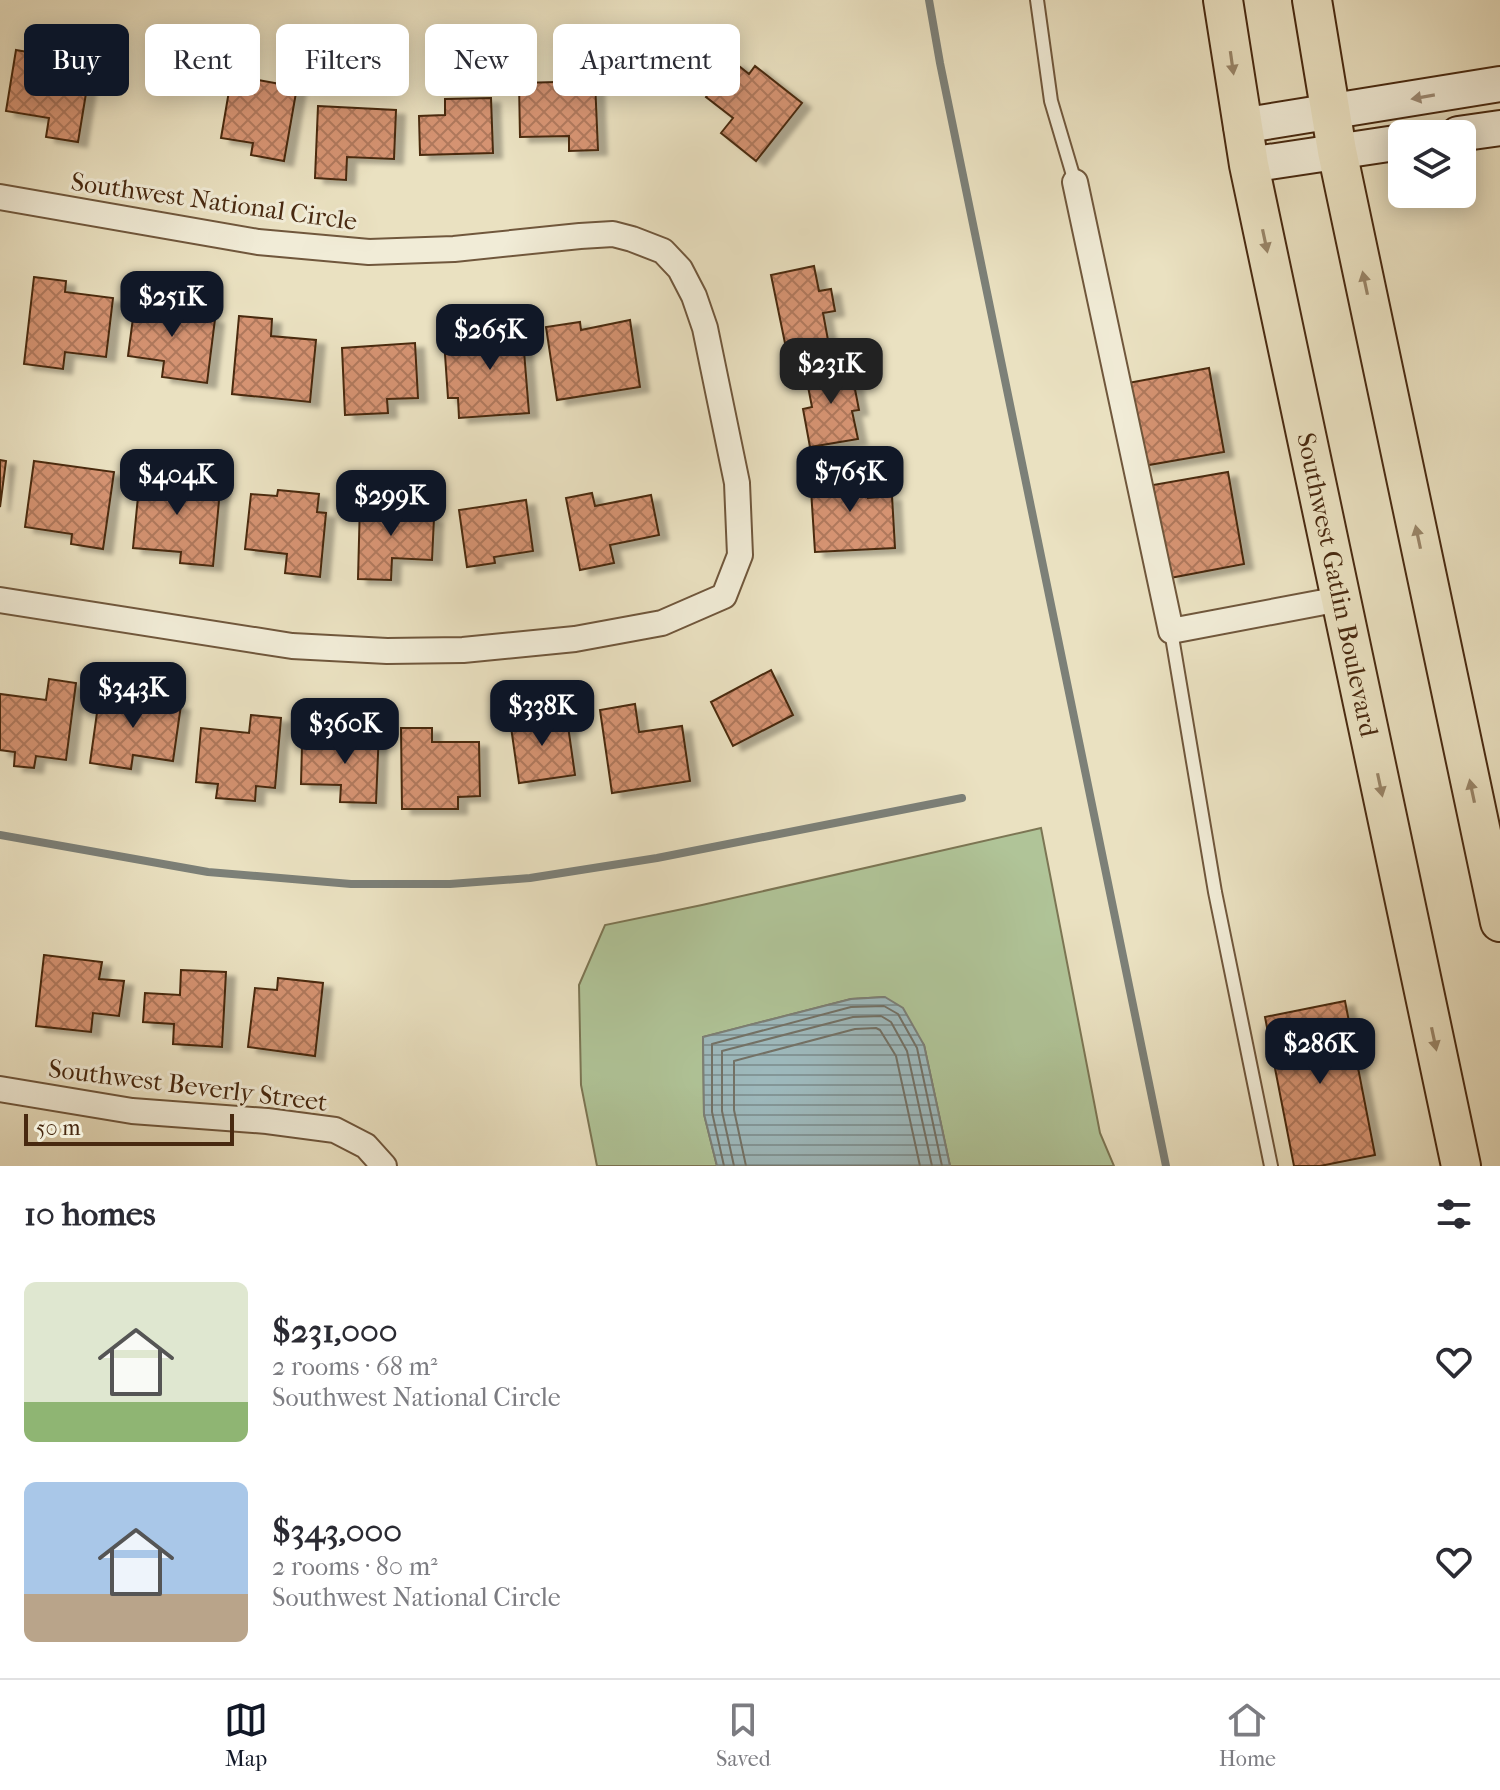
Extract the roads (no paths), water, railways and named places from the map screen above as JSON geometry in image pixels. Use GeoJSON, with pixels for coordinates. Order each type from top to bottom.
{"type":"FeatureCollection","features":[{"type":"Feature","properties":{"kind":"main road","name":"Southwest Gatlin Boulevard"},"geometry":{"type":"LineString","coordinates":[[1223,0],[1241,126],[1461,1166]]}},
{"type":"Feature","properties":{"kind":"main road"},"geometry":{"type":"LineString","coordinates":[[1312,0],[1337,151],[1492,852],[1500,922]]}},
{"type":"Feature","properties":{"kind":"street"},"geometry":{"type":"LineString","coordinates":[[1241,126],[1500,84]]}},
{"type":"Feature","properties":{"kind":"street"},"geometry":{"type":"LineString","coordinates":[[1476,131],[1500,128]]}},
{"type":"Feature","properties":{"kind":"street"},"geometry":{"type":"LineString","coordinates":[[1249,165],[1388,144]]}},
{"type":"Feature","properties":{"kind":"street"},"geometry":{"type":"LineString","coordinates":[[1075,182],[1171,631],[1340,599]]}},
{"type":"Feature","properties":{"kind":"street","name":"Southwest National Circle"},"geometry":{"type":"LineString","coordinates":[[0,197],[258,242],[369,252],[454,249],[613,234],[663,251],[680,269],[705,328],[737,483],[740,555],[724,596],[662,623],[575,639],[463,650],[387,651],[292,646],[0,600]]}},
{"type":"Feature","properties":{"kind":"street","name":"Southwest Beverly Street"},"geometry":{"type":"LineString","coordinates":[[0,1089],[132,1111],[267,1121],[335,1130],[366,1146],[384,1166]]}},
{"type":"Feature","properties":{"kind":"lane"},"geometry":{"type":"LineString","coordinates":[[1037,0],[1051,101],[1075,182]]}},
{"type":"Feature","properties":{"kind":"lane"},"geometry":{"type":"LineString","coordinates":[[1171,631],[1215,892],[1271,1166]]}},
{"type":"Feature","properties":{"kind":"water"},"geometry":{"type":"Polygon","coordinates":[[[885,997],[903,1008],[924,1045],[950,1166],[717,1166],[704,1114],[703,1037],[851,999],[885,997]]]}},
{"type":"Feature","properties":{"kind":"waterway"},"geometry":{"type":"LineString","coordinates":[[929,0],[1166,1166]]}},
{"type":"Feature","properties":{"kind":"waterway"},"geometry":{"type":"LineString","coordinates":[[0,835],[208,872],[351,884],[450,884],[530,878],[657,858],[962,798]]}}]}
